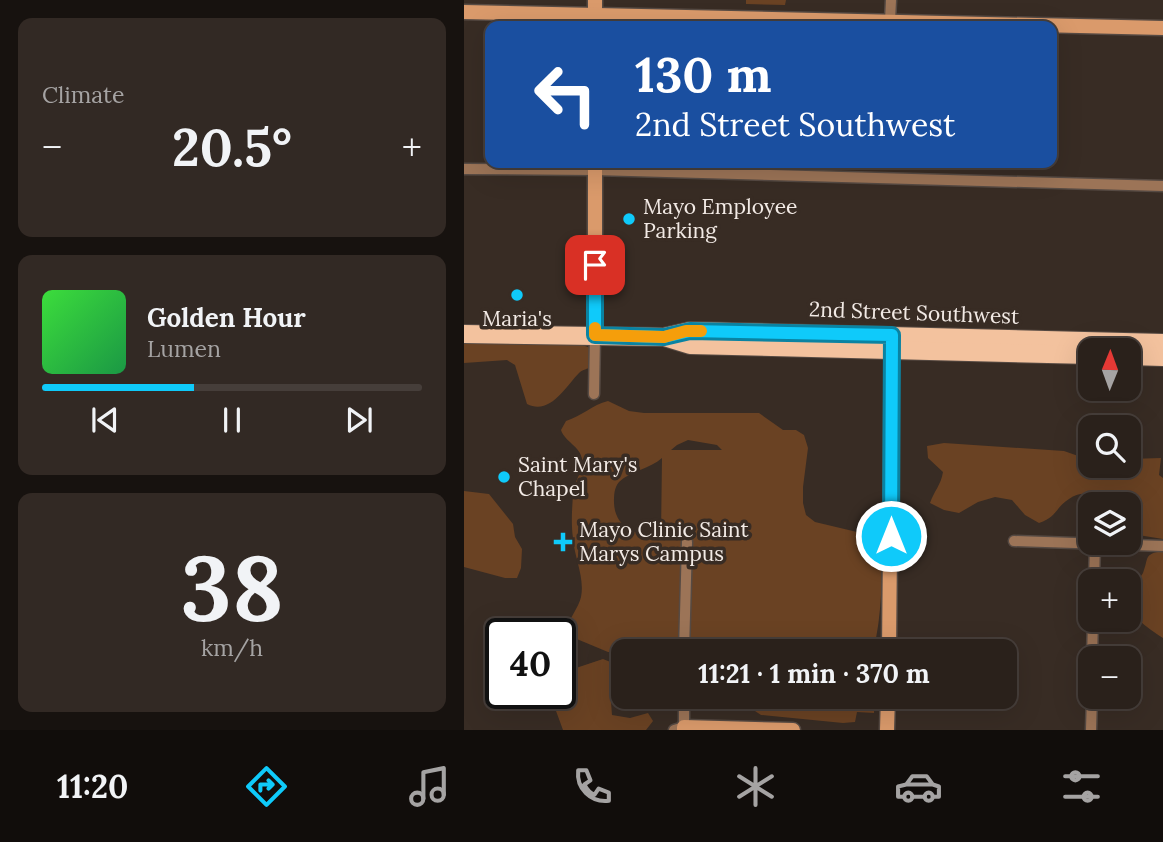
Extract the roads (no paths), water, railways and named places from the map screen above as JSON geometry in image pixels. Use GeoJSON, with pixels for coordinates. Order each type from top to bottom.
{"type":"FeatureCollection","features":[{"type":"Feature","properties":{"kind":"main road","name":"2nd Street Southwest"},"geometry":{"type":"LineString","coordinates":[[464,334],[664,337],[690,331],[1078,354]]}},
{"type":"Feature","properties":{"kind":"main road","name":"2nd Street Southwest"},"geometry":{"type":"LineString","coordinates":[[892,342],[1163,343]]}},
{"type":"Feature","properties":{"kind":"main road"},"geometry":{"type":"LineString","coordinates":[[1141,356],[1163,357]]}},
{"type":"Feature","properties":{"kind":"street"},"geometry":{"type":"LineString","coordinates":[[464,12],[890,21],[891,0]]}},
{"type":"Feature","properties":{"kind":"street"},"geometry":{"type":"LineString","coordinates":[[1057,25],[1163,28]]}},
{"type":"Feature","properties":{"kind":"street"},"geometry":{"type":"LineString","coordinates":[[464,169],[530,168]]}},
{"type":"Feature","properties":{"kind":"street"},"geometry":{"type":"LineString","coordinates":[[594,394],[595,168]]}},
{"type":"Feature","properties":{"kind":"street"},"geometry":{"type":"LineString","coordinates":[[625,168],[1163,186]]}},
{"type":"Feature","properties":{"kind":"street"},"geometry":{"type":"LineString","coordinates":[[889,639],[892,342]]}},
{"type":"Feature","properties":{"kind":"street"},"geometry":{"type":"LineString","coordinates":[[1014,541],[1078,543]]}},
{"type":"Feature","properties":{"kind":"street"},"geometry":{"type":"LineString","coordinates":[[684,639],[687,542]]}},
{"type":"Feature","properties":{"kind":"street"},"geometry":{"type":"LineString","coordinates":[[1141,545],[1163,546]]}},
{"type":"Feature","properties":{"kind":"street"},"geometry":{"type":"LineString","coordinates":[[682,709],[680,729],[793,730]]}},
{"type":"Feature","properties":{"kind":"street"},"geometry":{"type":"LineString","coordinates":[[888,709],[888,730]]}},
{"type":"Feature","properties":{"kind":"street"},"geometry":{"type":"LineString","coordinates":[[1091,730],[1092,709]]}},
{"type":"Feature","properties":{"kind":"place","name":"Mayo Employee Parking"},"geometry":{"type":"Point","coordinates":[629,219]}},
{"type":"Feature","properties":{"kind":"place","name":"Maria's"},"geometry":{"type":"Point","coordinates":[517,295]}},
{"type":"Feature","properties":{"kind":"place","name":"Saint Mary's Chapel"},"geometry":{"type":"Point","coordinates":[504,477]}},
{"type":"Feature","properties":{"kind":"place","name":"Mayo Clinic Saint Marys Campus"},"geometry":{"type":"Point","coordinates":[563,542]}}]}
